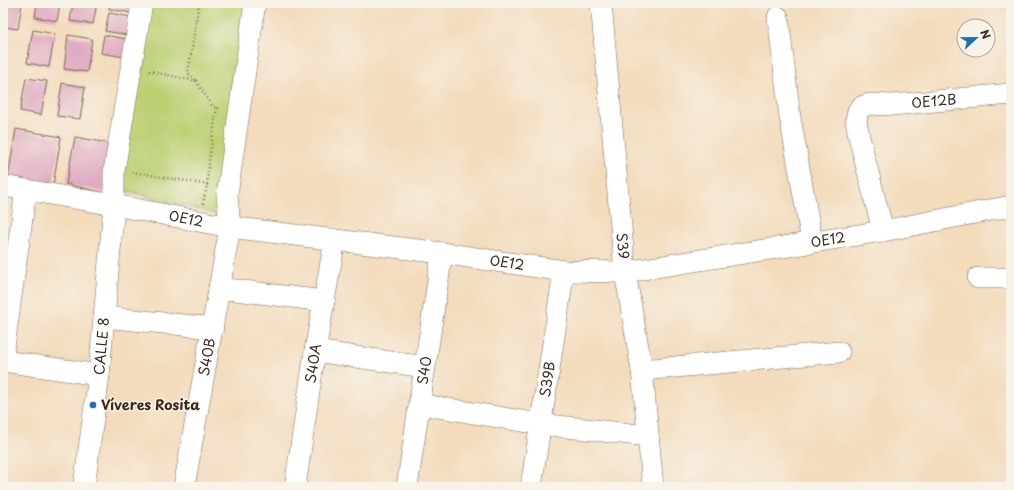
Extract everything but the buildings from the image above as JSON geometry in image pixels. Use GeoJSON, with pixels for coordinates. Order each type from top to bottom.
{"type":"FeatureCollection","features":[{"type":"Feature","properties":{"kind":"street","name":"CALLE 8"},"geometry":{"type":"LineString","coordinates":[[84,487],[99,375],[114,205],[114,168],[142,3]]}},
{"type":"Feature","properties":{"kind":"street","name":"S40B"},"geometry":{"type":"LineString","coordinates":[[184,487],[230,227],[227,195],[255,3]]}},
{"type":"Feature","properties":{"kind":"street","name":"S39"},"geometry":{"type":"LineString","coordinates":[[601,3],[625,272],[642,370],[653,487]]}},
{"type":"Feature","properties":{"kind":"street"},"geometry":{"type":"LineString","coordinates":[[778,17],[790,117],[812,242]]}},
{"type":"Feature","properties":{"kind":"street","name":"OE12B"},"geometry":{"type":"LineString","coordinates":[[883,231],[859,137],[856,120],[858,111],[865,105],[870,104],[892,106],[1011,94]]}},
{"type":"Feature","properties":{"kind":"street","name":"OE12"},"geometry":{"type":"LineString","coordinates":[[3,186],[230,227],[442,253],[564,271],[625,272],[883,231],[1011,206]]}},
{"type":"Feature","properties":{"kind":"street"},"geometry":{"type":"LineString","coordinates":[[3,354],[26,190]]}},
{"type":"Feature","properties":{"kind":"street","name":"S40A"},"geometry":{"type":"LineString","coordinates":[[295,487],[315,351],[335,240]]}},
{"type":"Feature","properties":{"kind":"street","name":"S40"},"geometry":{"type":"LineString","coordinates":[[407,487],[442,253]]}},
{"type":"Feature","properties":{"kind":"street","name":"S39B"},"geometry":{"type":"LineString","coordinates":[[531,487],[564,271]]}},
{"type":"Feature","properties":{"kind":"street"},"geometry":{"type":"LineString","coordinates":[[978,278],[1011,278]]}},
{"type":"Feature","properties":{"kind":"street"},"geometry":{"type":"LineString","coordinates":[[219,288],[324,301]]}},
{"type":"Feature","properties":{"kind":"street"},"geometry":{"type":"LineString","coordinates":[[104,317],[212,328]]}},
{"type":"Feature","properties":{"kind":"street"},"geometry":{"type":"LineString","coordinates":[[315,351],[424,366]]}},
{"type":"Feature","properties":{"kind":"street"},"geometry":{"type":"LineString","coordinates":[[642,370],[839,352]]}},
{"type":"Feature","properties":{"kind":"street"},"geometry":{"type":"LineString","coordinates":[[3,361],[99,375]]}},
{"type":"Feature","properties":{"kind":"street"},"geometry":{"type":"LineString","coordinates":[[419,404],[540,424],[648,436]]}},
{"type":"Feature","properties":{"kind":"path"},"geometry":{"type":"LineString","coordinates":[[199,3],[188,73],[196,81],[213,107],[240,110]]}},
{"type":"Feature","properties":{"kind":"path"},"geometry":{"type":"LineString","coordinates":[[131,67],[196,81]]}},
{"type":"Feature","properties":{"kind":"path"},"geometry":{"type":"LineString","coordinates":[[199,221],[207,185],[208,161],[217,107]]}},
{"type":"Feature","properties":{"kind":"path"},"geometry":{"type":"LineString","coordinates":[[114,168],[207,185]]}},
{"type":"Feature","properties":{"kind":"green space"},"geometry":{"type":"Polygon","coordinates":[[[149,3],[248,3],[219,215],[120,189],[149,3]]]}},
{"type":"Feature","properties":{"kind":"place","name":"Víveres Rosita"},"geometry":{"type":"Point","coordinates":[93,405]}}]}
